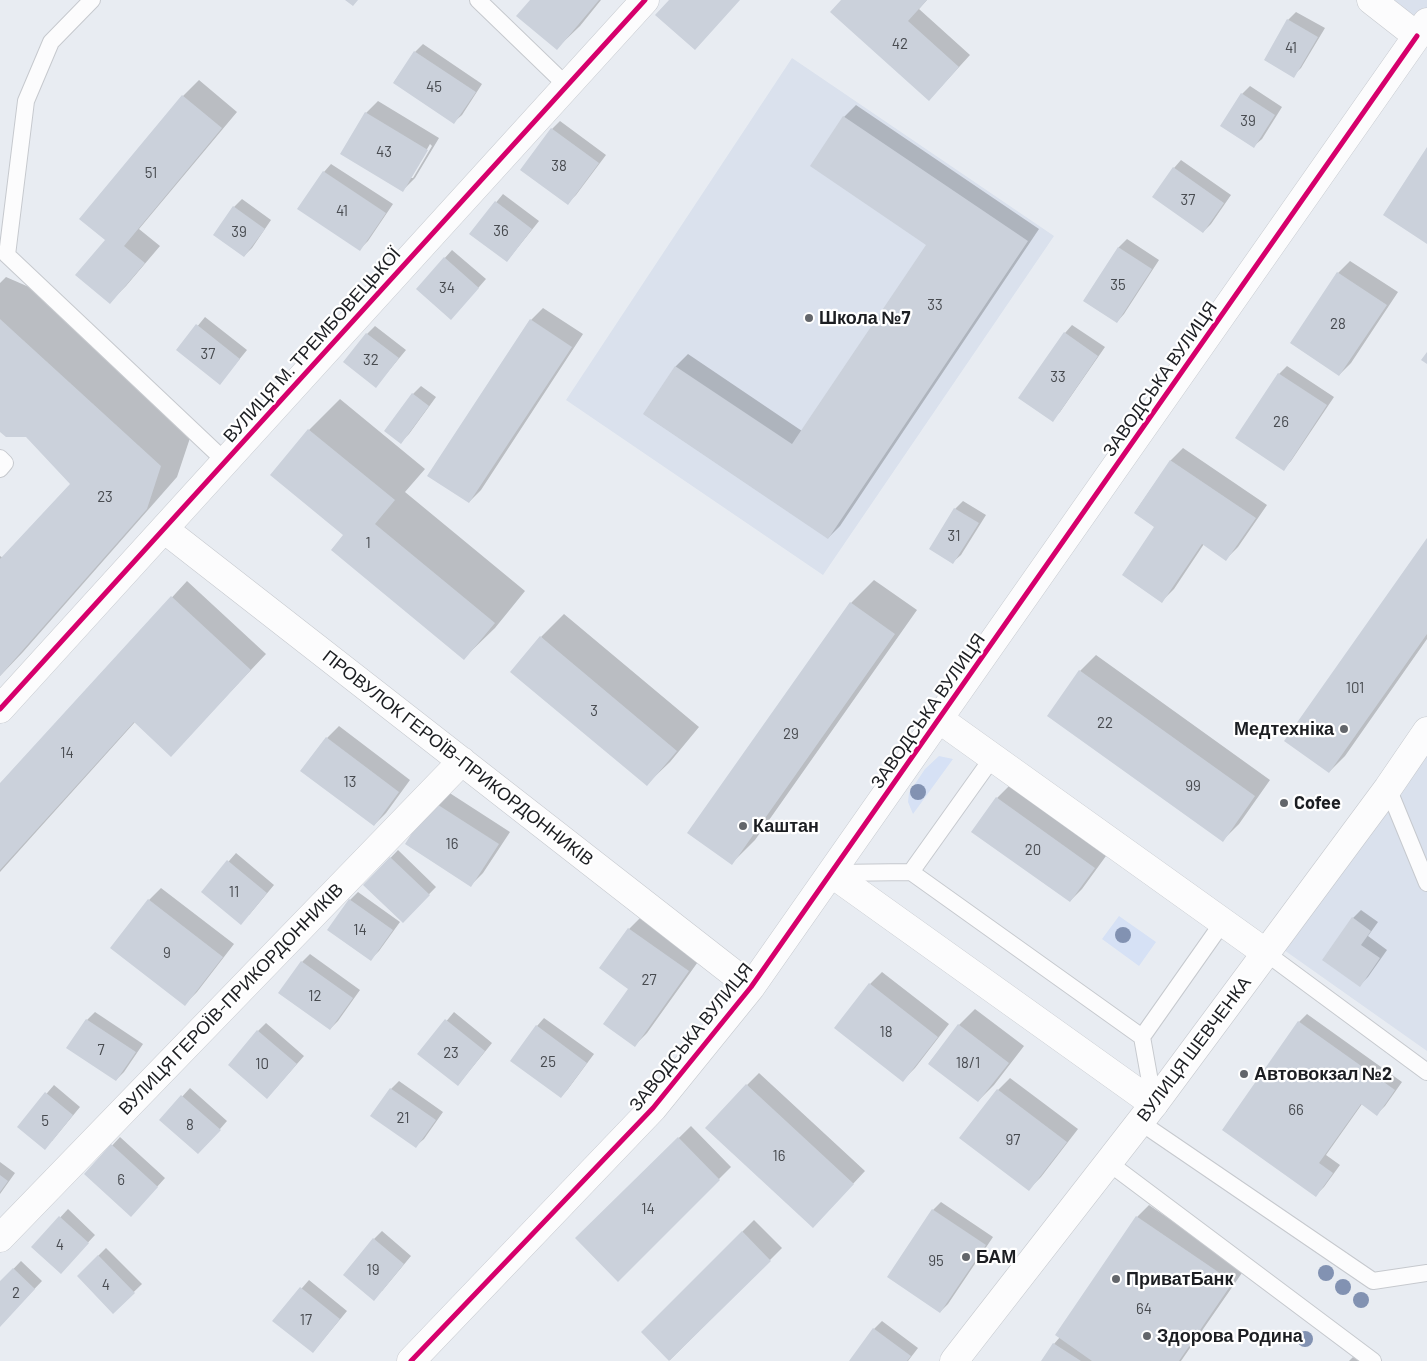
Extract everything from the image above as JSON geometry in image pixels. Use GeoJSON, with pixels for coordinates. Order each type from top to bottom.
{"type":"FeatureCollection","features":[{"type":"Feature","properties":{"kind":"street","name":"ВУЛИЦЯ М. ТРЕМБОВЕЦЬКОЇ"},"geometry":{"type":"LineString","coordinates":[[0,709],[645,0]]}},
{"type":"Feature","properties":{"kind":"street"},"geometry":{"type":"LineString","coordinates":[[1371,0],[1422,29]]}},
{"type":"Feature","properties":{"kind":"street","name":"ЗАВОДСЬКА ВУЛИЦЯ"},"geometry":{"type":"LineString","coordinates":[[411,1361],[653,1108],[751,987],[1422,29]]}},
{"type":"Feature","properties":{"kind":"street","name":"ПРОВУЛОК ГЕРОЇВ-ПРИКОРДОННИКІВ"},"geometry":{"type":"LineString","coordinates":[[164,529],[751,987]]}},
{"type":"Feature","properties":{"kind":"street"},"geometry":{"type":"LineString","coordinates":[[939,719],[1266,953]]}},
{"type":"Feature","properties":{"kind":"street","name":"ВУЛИЦЯ ШЕВЧЕНКА"},"geometry":{"type":"LineString","coordinates":[[954,1361],[1147,1113],[1388,788],[1427,731]]}},
{"type":"Feature","properties":{"kind":"street","name":"ВУЛИЦЯ ГЕРОЇВ-ПРИКОРДОННИКІВ"},"geometry":{"type":"LineString","coordinates":[[0,1238],[462,761]]}},
{"type":"Feature","properties":{"kind":"street"},"geometry":{"type":"LineString","coordinates":[[831,873],[1147,1113]]}},
{"type":"Feature","properties":{"kind":"lane"},"geometry":{"type":"LineString","coordinates":[[4,258],[26,101],[51,42],[92,0]]}},
{"type":"Feature","properties":{"kind":"lane"},"geometry":{"type":"LineString","coordinates":[[478,0],[567,86]]}},
{"type":"Feature","properties":{"kind":"lane"},"geometry":{"type":"LineString","coordinates":[[0,238],[4,258],[225,461]]}},
{"type":"Feature","properties":{"kind":"lane"},"geometry":{"type":"LineString","coordinates":[[0,458],[6,463],[0,469]]}},
{"type":"Feature","properties":{"kind":"lane"},"geometry":{"type":"LineString","coordinates":[[911,872],[993,757]]}},
{"type":"Feature","properties":{"kind":"lane"},"geometry":{"type":"LineString","coordinates":[[1388,788],[1427,883]]}},
{"type":"Feature","properties":{"kind":"lane"},"geometry":{"type":"LineString","coordinates":[[831,873],[911,872],[1142,1036]]}},
{"type":"Feature","properties":{"kind":"lane"},"geometry":{"type":"LineString","coordinates":[[1223,922],[1142,1036],[1147,1113],[1373,1281],[1427,1273]]}},
{"type":"Feature","properties":{"kind":"lane"},"geometry":{"type":"LineString","coordinates":[[1266,953],[1427,1072]]}},
{"type":"Feature","properties":{"kind":"lane"},"geometry":{"type":"LineString","coordinates":[[1108,1163],[1373,1361]]}},
{"type":"Feature","properties":{"kind":"shaded area"},"geometry":{"type":"Polygon","coordinates":[[[1371,0],[1427,0],[1427,22],[1371,0]]]}},
{"type":"Feature","properties":{"kind":"shaded area","name":"Школа №7"},"geometry":{"type":"Polygon","coordinates":[[[792,58],[1054,236],[823,575],[566,400],[792,58]]]}},
{"type":"Feature","properties":{"kind":"shaded area"},"geometry":{"type":"Polygon","coordinates":[[[1427,753],[1427,1051],[1284,950],[1427,753]]]}},
{"type":"Feature","properties":{"kind":"shaded area"},"geometry":{"type":"Polygon","coordinates":[[[939,756],[953,759],[913,814],[908,802],[909,793],[925,769],[939,756]]]}},
{"type":"Feature","properties":{"kind":"shaded area"},"geometry":{"type":"Polygon","coordinates":[[[1119,916],[1156,942],[1139,966],[1102,939],[1119,916]]]}},
{"type":"Feature","properties":{"kind":"building"},"geometry":{"type":"Polygon","coordinates":[[[345,0],[358,0],[353,6],[345,0]]]}},
{"type":"Feature","properties":{"kind":"building"},"geometry":{"type":"Polygon","coordinates":[[[530,0],[599,0],[557,50],[516,16],[530,0]]]}},
{"type":"Feature","properties":{"kind":"building"},"geometry":{"type":"Polygon","coordinates":[[[669,0],[740,0],[695,50],[655,15],[669,0]]]}},
{"type":"Feature","properties":{"kind":"building"},"geometry":{"type":"Polygon","coordinates":[[[841,0],[927,0],[908,21],[959,67],[929,101],[830,12],[841,0]]]}},
{"type":"Feature","properties":{"kind":"building"},"geometry":{"type":"Polygon","coordinates":[[[1287,19],[1318,37],[1294,78],[1264,60],[1287,19]]]}},
{"type":"Feature","properties":{"kind":"building"},"geometry":{"type":"Polygon","coordinates":[[[414,51],[476,92],[454,124],[393,83],[414,51]]]}},
{"type":"Feature","properties":{"kind":"building"},"geometry":{"type":"Polygon","coordinates":[[[1241,93],[1275,115],[1254,148],[1220,126],[1241,93]]]}},
{"type":"Feature","properties":{"kind":"building"},"geometry":{"type":"Polygon","coordinates":[[[182,95],[222,128],[124,246],[145,263],[110,304],[75,275],[105,240],[79,219],[182,95]]]}},
{"type":"Feature","properties":{"kind":"building"},"geometry":{"type":"Polygon","coordinates":[[[365,112],[428,150],[403,192],[340,154],[365,112]]]}},
{"type":"Feature","properties":{"kind":"building"},"geometry":{"type":"Polygon","coordinates":[[[843,116],[1028,241],[828,539],[643,414],[675,366],[792,444],[926,245],[810,166],[843,116]]]}},
{"type":"Feature","properties":{"kind":"building"},"geometry":{"type":"Polygon","coordinates":[[[551,128],[599,163],[568,205],[520,170],[551,128]]]}},
{"type":"Feature","properties":{"kind":"building"},"geometry":{"type":"Polygon","coordinates":[[[1427,147],[1427,244],[1383,215],[1427,147]]]}},
{"type":"Feature","properties":{"kind":"building"},"geometry":{"type":"Polygon","coordinates":[[[1173,167],[1224,203],[1203,233],[1152,197],[1173,167]]]}},
{"type":"Feature","properties":{"kind":"building"},"geometry":{"type":"Polygon","coordinates":[[[323,171],[386,213],[360,251],[297,209],[323,171]]]}},
{"type":"Feature","properties":{"kind":"building"},"geometry":{"type":"Polygon","coordinates":[[[495,201],[532,229],[507,262],[469,234],[495,201]]]}},
{"type":"Feature","properties":{"kind":"building"},"geometry":{"type":"Polygon","coordinates":[[[233,206],[265,229],[244,257],[213,235],[233,206]]]}},
{"type":"Feature","properties":{"kind":"building"},"geometry":{"type":"Polygon","coordinates":[[[1118,247],[1152,269],[1117,323],[1083,301],[1118,247]]]}},
{"type":"Feature","properties":{"kind":"building"},"geometry":{"type":"Polygon","coordinates":[[[444,257],[479,288],[451,320],[416,289],[444,257]]]}},
{"type":"Feature","properties":{"kind":"building"},"geometry":{"type":"Polygon","coordinates":[[[1337,272],[1387,305],[1339,376],[1290,343],[1337,272]]]}},
{"type":"Feature","properties":{"kind":"building"},"geometry":{"type":"Polygon","coordinates":[[[0,319],[161,466],[147,509],[0,676],[0,559],[70,484],[26,437],[6,437],[0,432],[0,319]]]}},
{"type":"Feature","properties":{"kind":"building"},"geometry":{"type":"Polygon","coordinates":[[[530,319],[572,347],[469,503],[427,476],[530,319]]]}},
{"type":"Feature","properties":{"kind":"building"},"geometry":{"type":"Polygon","coordinates":[[[196,324],[240,359],[220,385],[176,350],[196,324]]]}},
{"type":"Feature","properties":{"kind":"building"},"geometry":{"type":"Polygon","coordinates":[[[1064,332],[1098,356],[1053,422],[1018,398],[1064,332]]]}},
{"type":"Feature","properties":{"kind":"building"},"geometry":{"type":"Polygon","coordinates":[[[366,333],[399,358],[376,388],[343,362],[366,333]]]}},
{"type":"Feature","properties":{"kind":"building"},"geometry":{"type":"Polygon","coordinates":[[[1427,352],[1427,364],[1421,360],[1427,352]]]}},
{"type":"Feature","properties":{"kind":"building"},"geometry":{"type":"Polygon","coordinates":[[[1278,373],[1327,405],[1284,471],[1235,438],[1278,373]]]}},
{"type":"Feature","properties":{"kind":"building"},"geometry":{"type":"Polygon","coordinates":[[[412,393],[429,406],[401,444],[384,431],[412,393]]]}},
{"type":"Feature","properties":{"kind":"building"},"geometry":{"type":"Polygon","coordinates":[[[308,429],[395,500],[375,524],[495,623],[464,660],[331,550],[343,535],[270,475],[308,429]]]}},
{"type":"Feature","properties":{"kind":"building"},"geometry":{"type":"Polygon","coordinates":[[[1170,460],[1256,518],[1226,561],[1202,544],[1162,603],[1122,575],[1154,527],[1134,513],[1170,460]]]}},
{"type":"Feature","properties":{"kind":"building"},"geometry":{"type":"Polygon","coordinates":[[[954,508],[979,523],[953,564],[929,549],[954,508]]]}},
{"type":"Feature","properties":{"kind":"building"},"geometry":{"type":"Polygon","coordinates":[[[1427,538],[1427,634],[1329,773],[1284,741],[1427,538]]]}},
{"type":"Feature","properties":{"kind":"building"},"geometry":{"type":"Polygon","coordinates":[[[171,596],[251,670],[171,757],[134,722],[0,870],[0,783],[171,596]]]}},
{"type":"Feature","properties":{"kind":"building"},"geometry":{"type":"Polygon","coordinates":[[[850,602],[895,634],[732,865],[687,833],[850,602]]]}},
{"type":"Feature","properties":{"kind":"building"},"geometry":{"type":"Polygon","coordinates":[[[540,636],[677,751],[647,786],[510,672],[540,636]]]}},
{"type":"Feature","properties":{"kind":"building"},"geometry":{"type":"Polygon","coordinates":[[[1079,670],[1255,796],[1223,842],[1047,716],[1079,670]]]}},
{"type":"Feature","properties":{"kind":"building"},"geometry":{"type":"Polygon","coordinates":[[[326,737],[399,792],[374,826],[300,771],[326,737]]]}},
{"type":"Feature","properties":{"kind":"building"},"geometry":{"type":"Polygon","coordinates":[[[996,797],[1095,868],[1070,902],[971,832],[996,797]]]}},
{"type":"Feature","properties":{"kind":"building"},"geometry":{"type":"Polygon","coordinates":[[[432,801],[499,844],[471,887],[405,844],[432,801]]]}},
{"type":"Feature","properties":{"kind":"building"},"geometry":{"type":"Polygon","coordinates":[[[390,857],[430,895],[403,923],[363,885],[390,857]]]}},
{"type":"Feature","properties":{"kind":"building"},"geometry":{"type":"Polygon","coordinates":[[[227,860],[267,893],[241,925],[201,892],[227,860]]]}},
{"type":"Feature","properties":{"kind":"building"},"geometry":{"type":"Polygon","coordinates":[[[148,899],[223,957],[185,1006],[110,948],[148,899]]]}},
{"type":"Feature","properties":{"kind":"building"},"geometry":{"type":"Polygon","coordinates":[[[349,899],[393,930],[371,961],[327,930],[349,899]]]}},
{"type":"Feature","properties":{"kind":"building"},"geometry":{"type":"Polygon","coordinates":[[[1352,917],[1371,931],[1361,945],[1380,958],[1360,987],[1322,960],[1352,917]]]}},
{"type":"Feature","properties":{"kind":"building"},"geometry":{"type":"Polygon","coordinates":[[[628,928],[689,971],[635,1047],[603,1024],[628,989],[599,968],[628,928]]]}},
{"type":"Feature","properties":{"kind":"building"},"geometry":{"type":"Polygon","coordinates":[[[301,961],[353,998],[330,1030],[278,993],[301,961]]]}},
{"type":"Feature","properties":{"kind":"building"},"geometry":{"type":"Polygon","coordinates":[[[869,983],[938,1037],[903,1082],[834,1028],[869,983]]]}},
{"type":"Feature","properties":{"kind":"building"},"geometry":{"type":"Polygon","coordinates":[[[86,1019],[136,1052],[116,1081],[66,1048],[86,1019]]]}},
{"type":"Feature","properties":{"kind":"building"},"geometry":{"type":"Polygon","coordinates":[[[445,1019],[485,1051],[458,1086],[417,1054],[445,1019]]]}},
{"type":"Feature","properties":{"kind":"building"},"geometry":{"type":"Polygon","coordinates":[[[1298,1021],[1395,1090],[1377,1116],[1361,1104],[1319,1163],[1333,1173],[1316,1197],[1222,1130],[1298,1021]]]}},
{"type":"Feature","properties":{"kind":"building"},"geometry":{"type":"Polygon","coordinates":[[[958,1024],[1009,1063],[978,1102],[928,1064],[958,1024]]]}},
{"type":"Feature","properties":{"kind":"building"},"geometry":{"type":"Polygon","coordinates":[[[536,1025],[587,1063],[561,1098],[510,1061],[536,1025]]]}},
{"type":"Feature","properties":{"kind":"building"},"geometry":{"type":"Polygon","coordinates":[[[257,1030],[297,1064],[267,1099],[228,1065],[257,1030]]]}},
{"type":"Feature","properties":{"kind":"building"},"geometry":{"type":"Polygon","coordinates":[[[746,1084],[854,1184],[813,1228],[705,1128],[746,1084]]]}},
{"type":"Feature","properties":{"kind":"building"},"geometry":{"type":"Polygon","coordinates":[[[390,1088],[436,1120],[416,1148],[370,1116],[390,1088]]]}},
{"type":"Feature","properties":{"kind":"building"},"geometry":{"type":"Polygon","coordinates":[[[997,1089],[1067,1142],[1029,1191],[959,1138],[997,1089]]]}},
{"type":"Feature","properties":{"kind":"building"},"geometry":{"type":"Polygon","coordinates":[[[45,1092],[73,1115],[45,1150],[17,1127],[45,1092]]]}},
{"type":"Feature","properties":{"kind":"building"},"geometry":{"type":"Polygon","coordinates":[[[181,1095],[221,1130],[198,1154],[159,1120],[181,1095]]]}},
{"type":"Feature","properties":{"kind":"building"},"geometry":{"type":"Polygon","coordinates":[[[678,1137],[720,1180],[618,1282],[575,1238],[678,1137]]]}},
{"type":"Feature","properties":{"kind":"building"},"geometry":{"type":"Polygon","coordinates":[[[111,1144],[158,1187],[131,1217],[84,1174],[111,1144]]]}},
{"type":"Feature","properties":{"kind":"building"},"geometry":{"type":"Polygon","coordinates":[[[0,1175],[8,1181],[0,1192],[0,1175]]]}},
{"type":"Feature","properties":{"kind":"building"},"geometry":{"type":"Polygon","coordinates":[[[932,1209],[986,1245],[940,1313],[887,1277],[932,1209]]]}},
{"type":"Feature","properties":{"kind":"building"},"geometry":{"type":"Polygon","coordinates":[[[59,1216],[89,1243],[61,1274],[31,1247],[59,1216]]]}},
{"type":"Feature","properties":{"kind":"building"},"geometry":{"type":"Polygon","coordinates":[[[1136,1216],[1233,1282],[1179,1361],[1092,1361],[1055,1335],[1136,1216]]]}},
{"type":"Feature","properties":{"kind":"building"},"geometry":{"type":"Polygon","coordinates":[[[742,1231],[771,1261],[669,1361],[641,1332],[742,1231]]]}},
{"type":"Feature","properties":{"kind":"building"},"geometry":{"type":"Polygon","coordinates":[[[373,1238],[404,1264],[374,1301],[343,1275],[373,1238]]]}},
{"type":"Feature","properties":{"kind":"building"},"geometry":{"type":"Polygon","coordinates":[[[98,1255],[135,1293],[113,1314],[77,1276],[98,1255]]]}},
{"type":"Feature","properties":{"kind":"building"},"geometry":{"type":"Polygon","coordinates":[[[13,1268],[35,1289],[0,1327],[0,1281],[13,1268]]]}},
{"type":"Feature","properties":{"kind":"building"},"geometry":{"type":"Polygon","coordinates":[[[300,1287],[340,1319],[313,1353],[272,1321],[300,1287]]]}},
{"type":"Feature","properties":{"kind":"building"},"geometry":{"type":"Polygon","coordinates":[[[873,1328],[911,1356],[907,1361],[849,1361],[873,1328]]]}},
{"type":"Feature","properties":{"kind":"building"},"geometry":{"type":"Polygon","coordinates":[[[1053,1343],[1081,1361],[1041,1361],[1053,1343]]]}},
{"type":"Feature","properties":{"kind":"cycle path"},"geometry":{"type":"LineString","coordinates":[[0,709],[645,0]]}},
{"type":"Feature","properties":{"kind":"cycle path"},"geometry":{"type":"LineString","coordinates":[[411,1361],[653,1108],[751,987],[1417,36]]}},
{"type":"Feature","properties":{"kind":"place","name":"Школа №7"},"geometry":{"type":"Point","coordinates":[809,318]}},
{"type":"Feature","properties":{"kind":"place","name":"Медтехніка"},"geometry":{"type":"Point","coordinates":[1344,729]}},
{"type":"Feature","properties":{"kind":"place","name":"Cofee"},"geometry":{"type":"Point","coordinates":[1284,803]}},
{"type":"Feature","properties":{"kind":"place","name":"Каштан"},"geometry":{"type":"Point","coordinates":[743,826]}},
{"type":"Feature","properties":{"kind":"place","name":"Автовокзал №2"},"geometry":{"type":"Point","coordinates":[1244,1074]}},
{"type":"Feature","properties":{"kind":"place","name":"БАМ"},"geometry":{"type":"Point","coordinates":[966,1257]}},
{"type":"Feature","properties":{"kind":"place","name":"ПриватБанк"},"geometry":{"type":"Point","coordinates":[1116,1279]}},
{"type":"Feature","properties":{"kind":"place","name":"Здорова Родина"},"geometry":{"type":"Point","coordinates":[1147,1336]}}]}
